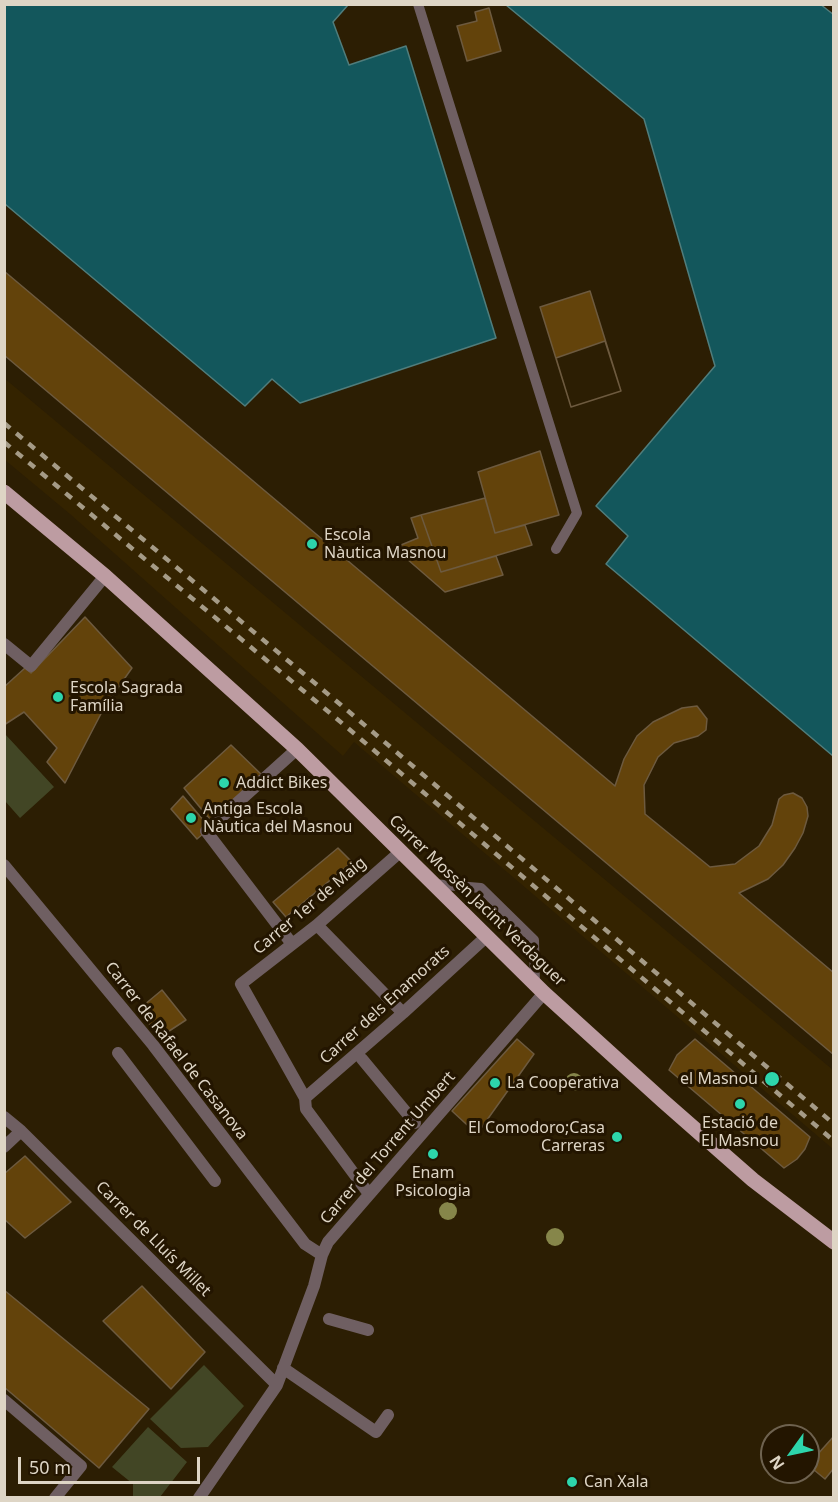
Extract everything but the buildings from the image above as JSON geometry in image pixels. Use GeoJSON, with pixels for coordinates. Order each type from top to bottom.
{"type":"FeatureCollection","features":[{"type":"Feature","properties":{"kind":"main road","name":"Carrer Mossèn Jacint Verdaguer"},"geometry":{"type":"LineString","coordinates":[[4,492],[105,576],[297,749],[540,989],[753,1180],[834,1242]]}},
{"type":"Feature","properties":{"kind":"street"},"geometry":{"type":"LineString","coordinates":[[4,644],[31,666],[105,576]]}},
{"type":"Feature","properties":{"kind":"street"},"geometry":{"type":"LineString","coordinates":[[292,944],[206,831],[297,749]]}},
{"type":"Feature","properties":{"kind":"street","name":"Carrer 1er de Maig"},"geometry":{"type":"LineString","coordinates":[[305,1098],[241,984],[317,925],[400,852]]}},
{"type":"Feature","properties":{"kind":"street","name":"Carrer de Rafael de Casanova"},"geometry":{"type":"LineString","coordinates":[[4,865],[153,1045],[305,1244],[322,1255]]}},
{"type":"Feature","properties":{"kind":"street"},"geometry":{"type":"LineString","coordinates":[[317,925],[403,1013]]}},
{"type":"Feature","properties":{"kind":"street","name":"Carrer dels Enamorats"},"geometry":{"type":"LineString","coordinates":[[305,1098],[403,1013],[486,936]]}},
{"type":"Feature","properties":{"kind":"street","name":"Carrer del Torrent Umbert"},"geometry":{"type":"LineString","coordinates":[[199,1497],[277,1385],[328,1242],[540,989]]}},
{"type":"Feature","properties":{"kind":"street"},"geometry":{"type":"LineString","coordinates":[[118,1053],[215,1180]]}},
{"type":"Feature","properties":{"kind":"street"},"geometry":{"type":"LineString","coordinates":[[362,1059],[415,1123]]}},
{"type":"Feature","properties":{"kind":"street"},"geometry":{"type":"LineString","coordinates":[[305,1098],[306,1109],[369,1194]]}},
{"type":"Feature","properties":{"kind":"street","name":"Carrer de Lluís Millet"},"geometry":{"type":"LineString","coordinates":[[4,1117],[21,1131],[277,1385]]}},
{"type":"Feature","properties":{"kind":"street"},"geometry":{"type":"LineString","coordinates":[[4,1147],[21,1131]]}},
{"type":"Feature","properties":{"kind":"street"},"geometry":{"type":"LineString","coordinates":[[329,1318],[368,1330]]}},
{"type":"Feature","properties":{"kind":"street"},"geometry":{"type":"LineString","coordinates":[[283,1368],[376,1432],[388,1415]]}},
{"type":"Feature","properties":{"kind":"street"},"geometry":{"type":"LineString","coordinates":[[4,1400],[81,1466],[55,1497]]}},
{"type":"Feature","properties":{"kind":"lane"},"geometry":{"type":"LineString","coordinates":[[418,4],[577,513],[556,549]]}},
{"type":"Feature","properties":{"kind":"lane"},"geometry":{"type":"LineString","coordinates":[[433,884],[481,888],[526,932],[534,940],[540,989]]}},
{"type":"Feature","properties":{"kind":"shaded area"},"geometry":{"type":"Polygon","coordinates":[[[4,378],[833,1070],[833,1149],[354,742],[343,756],[70,514],[5,460],[4,378]]]}},
{"type":"Feature","properties":{"kind":"green space"},"geometry":{"type":"Polygon","coordinates":[[[5,734],[54,787],[20,818],[5,801],[5,734]]]}},
{"type":"Feature","properties":{"kind":"green space"},"geometry":{"type":"Polygon","coordinates":[[[204,1365],[244,1406],[208,1447],[181,1448],[150,1419],[204,1365]]]}},
{"type":"Feature","properties":{"kind":"green space"},"geometry":{"type":"Polygon","coordinates":[[[148,1427],[187,1462],[160,1497],[133,1497],[133,1484],[112,1467],[148,1427]]]}},
{"type":"Feature","properties":{"kind":"water"},"geometry":{"type":"Polygon","coordinates":[[[5,4],[348,5],[333,22],[349,65],[406,46],[496,338],[300,403],[272,379],[245,406],[5,204],[5,4]]]}},
{"type":"Feature","properties":{"kind":"water"},"geometry":{"type":"Polygon","coordinates":[[[820,4],[834,15],[833,756],[606,564],[628,536],[596,506],[715,366],[644,119],[506,5],[820,4]]]}},
{"type":"Feature","properties":{"kind":"railway"},"geometry":{"type":"LineString","coordinates":[[4,423],[341,705],[834,1124]]}},
{"type":"Feature","properties":{"kind":"railway"},"geometry":{"type":"LineString","coordinates":[[4,442],[330,713],[834,1141]]}},
{"type":"Feature","properties":{"kind":"place","name":"Escola Nàutica Masnou"},"geometry":{"type":"Point","coordinates":[312,544]}},
{"type":"Feature","properties":{"kind":"place","name":"Escola Sagrada Família"},"geometry":{"type":"Point","coordinates":[58,697]}},
{"type":"Feature","properties":{"kind":"place","name":"Addict Bikes"},"geometry":{"type":"Point","coordinates":[224,783]}},
{"type":"Feature","properties":{"kind":"place","name":"Antiga Escola Nàutica del Masnou"},"geometry":{"type":"Point","coordinates":[191,818]}},
{"type":"Feature","properties":{"kind":"place","name":"el Masnou"},"geometry":{"type":"Point","coordinates":[772,1079]}},
{"type":"Feature","properties":{"kind":"place","name":"La Cooperativa"},"geometry":{"type":"Point","coordinates":[495,1083]}},
{"type":"Feature","properties":{"kind":"place","name":"Estació de El Masnou"},"geometry":{"type":"Point","coordinates":[740,1104]}},
{"type":"Feature","properties":{"kind":"place","name":"El Comodoro;Casa Carreras"},"geometry":{"type":"Point","coordinates":[617,1137]}},
{"type":"Feature","properties":{"kind":"place","name":"Enam Psicologia"},"geometry":{"type":"Point","coordinates":[433,1154]}},
{"type":"Feature","properties":{"kind":"place","name":"Can Xala"},"geometry":{"type":"Point","coordinates":[572,1482]}}]}
